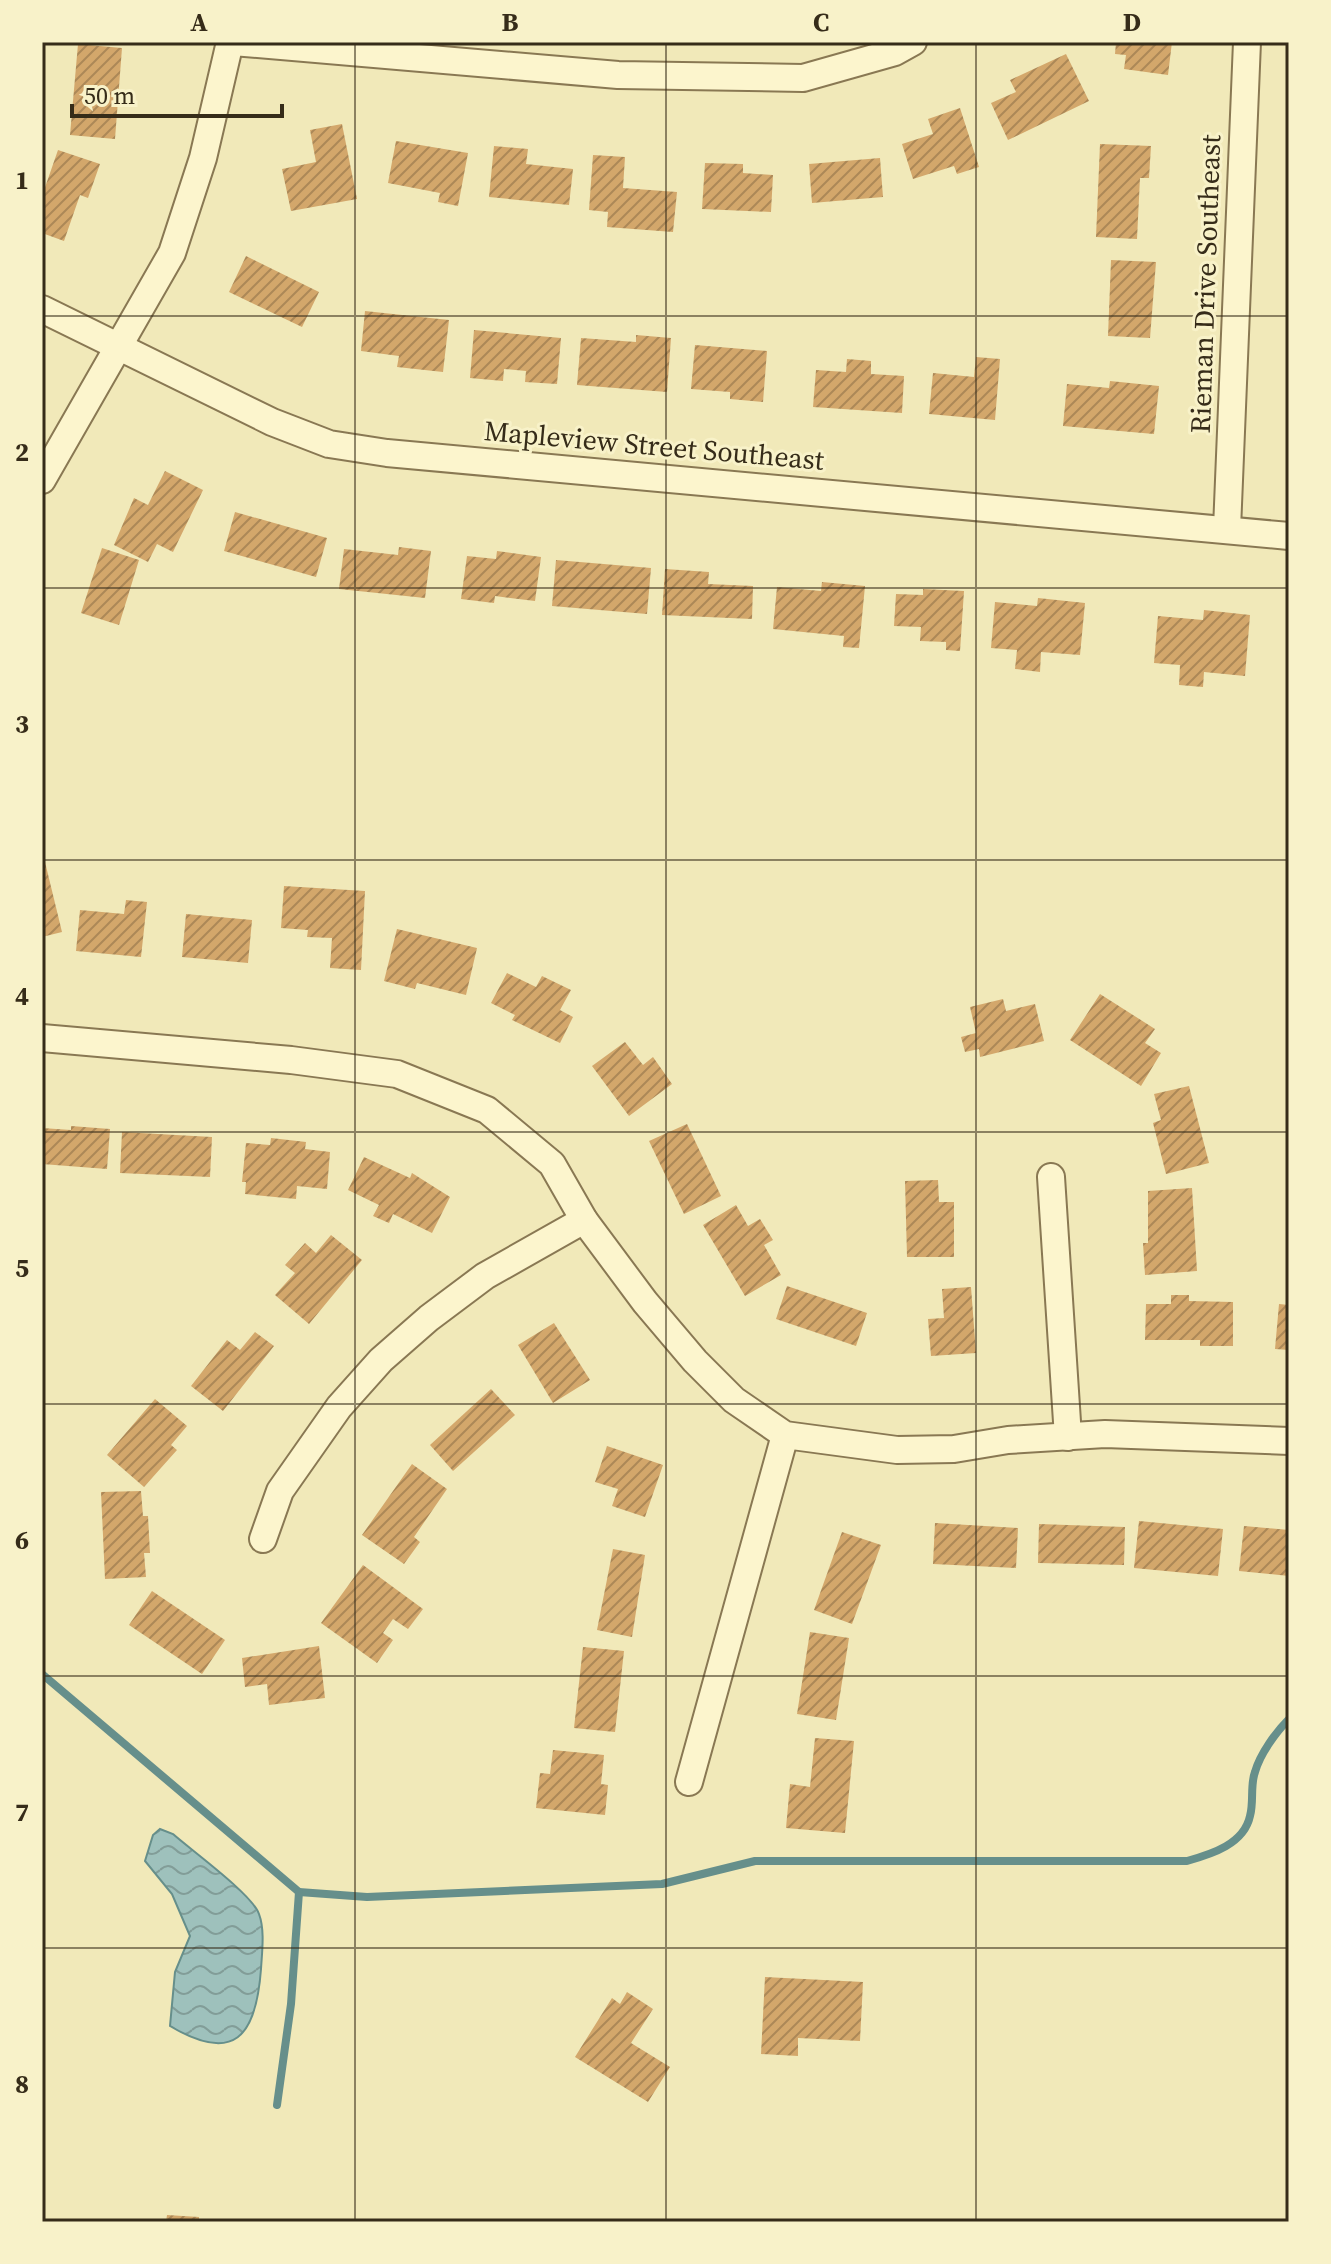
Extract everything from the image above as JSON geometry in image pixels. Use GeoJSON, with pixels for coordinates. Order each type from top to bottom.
{"type":"FeatureCollection","features":[{"type":"Feature","properties":{"kind":"street"},"geometry":{"type":"LineString","coordinates":[[42,480],[172,253],[203,158],[231,42],[618,75],[803,78],[895,52],[913,42]]}},
{"type":"Feature","properties":{"kind":"street","name":"Rieman Drive Southeast"},"geometry":{"type":"LineString","coordinates":[[1227,529],[1247,42]]}},
{"type":"Feature","properties":{"kind":"street","name":"Mapleview Street Southeast"},"geometry":{"type":"LineString","coordinates":[[42,309],[272,422],[329,444],[403,455],[1289,536]]}},
{"type":"Feature","properties":{"kind":"street"},"geometry":{"type":"LineString","coordinates":[[42,1038],[291,1060],[397,1074],[487,1110],[552,1164],[584,1220],[645,1302],[695,1361],[734,1400],[785,1435],[897,1450],[954,1449],[1008,1440],[1105,1434],[1289,1441]]}},
{"type":"Feature","properties":{"kind":"street"},"geometry":{"type":"LineString","coordinates":[[1051,1177],[1068,1437]]}},
{"type":"Feature","properties":{"kind":"street"},"geometry":{"type":"LineString","coordinates":[[263,1539],[280,1491],[339,1407],[381,1360],[429,1318],[485,1276],[584,1220]]}},
{"type":"Feature","properties":{"kind":"street"},"geometry":{"type":"LineString","coordinates":[[689,1782],[785,1435]]}},
{"type":"Feature","properties":{"kind":"water"},"geometry":{"type":"Polygon","coordinates":[[[160,1829],[173,1834],[220,1872],[245,1895],[259,1914],[262,1948],[254,2012],[238,2037],[226,2043],[211,2043],[170,2026],[175,1972],[190,1936],[172,1894],[145,1861],[153,1835],[160,1829]]]}},
{"type":"Feature","properties":{"kind":"building"},"geometry":{"type":"Polygon","coordinates":[[[1116,42],[1172,42],[1168,75],[1124,69],[1126,55],[1115,54],[1116,42]]]}},
{"type":"Feature","properties":{"kind":"building"},"geometry":{"type":"Polygon","coordinates":[[[78,44],[122,48],[115,139],[70,135],[78,44]]]}},
{"type":"Feature","properties":{"kind":"building"},"geometry":{"type":"Polygon","coordinates":[[[1066,54],[1089,101],[1008,140],[991,103],[1016,92],[1010,80],[1066,54]]]}},
{"type":"Feature","properties":{"kind":"building"},"geometry":{"type":"Polygon","coordinates":[[[960,108],[979,167],[957,174],[954,166],[913,179],[902,144],[933,134],[928,119],[960,108]]]}},
{"type":"Feature","properties":{"kind":"building"},"geometry":{"type":"Polygon","coordinates":[[[342,124],[357,199],[291,211],[282,169],[316,162],[310,130],[342,124]]]}},
{"type":"Feature","properties":{"kind":"building"},"geometry":{"type":"Polygon","coordinates":[[[396,141],[468,153],[458,206],[438,202],[440,193],[388,183],[396,141]]]}},
{"type":"Feature","properties":{"kind":"building"},"geometry":{"type":"Polygon","coordinates":[[[1100,144],[1151,146],[1149,178],[1140,178],[1137,239],[1096,237],[1100,144]]]}},
{"type":"Feature","properties":{"kind":"building"},"geometry":{"type":"Polygon","coordinates":[[[494,146],[528,149],[526,164],[573,169],[569,205],[489,197],[494,146]]]}},
{"type":"Feature","properties":{"kind":"building"},"geometry":{"type":"Polygon","coordinates":[[[58,150],[100,164],[88,198],[80,195],[64,241],[42,233],[42,196],[58,150]]]}},
{"type":"Feature","properties":{"kind":"building"},"geometry":{"type":"Polygon","coordinates":[[[593,155],[625,157],[623,188],[677,192],[673,232],[607,227],[608,212],[589,210],[593,155]]]}},
{"type":"Feature","properties":{"kind":"building"},"geometry":{"type":"Polygon","coordinates":[[[880,158],[883,197],[812,203],[809,164],[880,158]]]}},
{"type":"Feature","properties":{"kind":"building"},"geometry":{"type":"Polygon","coordinates":[[[705,163],[743,164],[743,173],[773,175],[771,212],[702,209],[705,163]]]}},
{"type":"Feature","properties":{"kind":"building"},"geometry":{"type":"Polygon","coordinates":[[[246,256],[319,292],[302,327],[229,292],[246,256]]]}},
{"type":"Feature","properties":{"kind":"building"},"geometry":{"type":"Polygon","coordinates":[[[1111,260],[1156,262],[1150,338],[1108,336],[1111,260]]]}},
{"type":"Feature","properties":{"kind":"building"},"geometry":{"type":"Polygon","coordinates":[[[365,311],[449,320],[443,372],[397,367],[399,356],[361,351],[365,311]]]}},
{"type":"Feature","properties":{"kind":"building"},"geometry":{"type":"Polygon","coordinates":[[[474,330],[561,338],[557,384],[525,382],[526,371],[504,369],[503,381],[470,378],[474,330]]]}},
{"type":"Feature","properties":{"kind":"building"},"geometry":{"type":"Polygon","coordinates":[[[636,335],[671,338],[667,392],[577,385],[581,338],[636,342],[636,335]]]}},
{"type":"Feature","properties":{"kind":"building"},"geometry":{"type":"Polygon","coordinates":[[[695,345],[767,351],[763,402],[730,399],[730,392],[691,389],[695,345]]]}},
{"type":"Feature","properties":{"kind":"building"},"geometry":{"type":"Polygon","coordinates":[[[976,357],[1000,359],[995,420],[929,414],[933,373],[974,377],[976,357]]]}},
{"type":"Feature","properties":{"kind":"building"},"geometry":{"type":"Polygon","coordinates":[[[847,359],[871,361],[871,374],[904,376],[902,413],[813,407],[816,370],[846,372],[847,359]]]}},
{"type":"Feature","properties":{"kind":"building"},"geometry":{"type":"Polygon","coordinates":[[[1110,381],[1159,386],[1154,434],[1063,426],[1067,384],[1109,388],[1110,381]]]}},
{"type":"Feature","properties":{"kind":"building"},"geometry":{"type":"Polygon","coordinates":[[[165,471],[203,490],[173,552],[157,544],[148,562],[114,545],[134,498],[148,505],[165,471]]]}},
{"type":"Feature","properties":{"kind":"building"},"geometry":{"type":"Polygon","coordinates":[[[235,512],[327,538],[316,577],[224,551],[235,512]]]}},
{"type":"Feature","properties":{"kind":"building"},"geometry":{"type":"Polygon","coordinates":[[[399,547],[431,551],[425,598],[339,589],[344,549],[398,555],[399,547]]]}},
{"type":"Feature","properties":{"kind":"building"},"geometry":{"type":"Polygon","coordinates":[[[102,548],[139,560],[119,625],[81,613],[102,548]]]}},
{"type":"Feature","properties":{"kind":"building"},"geometry":{"type":"Polygon","coordinates":[[[497,551],[541,557],[535,601],[495,596],[494,603],[461,599],[467,556],[496,559],[497,551]]]}},
{"type":"Feature","properties":{"kind":"building"},"geometry":{"type":"Polygon","coordinates":[[[556,560],[651,568],[647,614],[552,606],[556,560]]]}},
{"type":"Feature","properties":{"kind":"building"},"geometry":{"type":"Polygon","coordinates":[[[665,569],[709,572],[708,584],[753,586],[752,619],[662,615],[665,569]]]}},
{"type":"Feature","properties":{"kind":"building"},"geometry":{"type":"Polygon","coordinates":[[[822,582],[865,586],[859,648],[843,647],[844,636],[773,629],[777,587],[821,591],[822,582]]]}},
{"type":"Feature","properties":{"kind":"building"},"geometry":{"type":"Polygon","coordinates":[[[923,589],[964,591],[960,651],[946,650],[946,642],[920,641],[921,627],[894,626],[896,594],[923,595],[923,589]]]}},
{"type":"Feature","properties":{"kind":"building"},"geometry":{"type":"Polygon","coordinates":[[[1038,598],[1085,603],[1080,655],[1041,652],[1040,672],[1015,669],[1017,650],[991,648],[995,602],[1037,606],[1038,598]]]}},
{"type":"Feature","properties":{"kind":"building"},"geometry":{"type":"Polygon","coordinates":[[[1204,610],[1250,615],[1245,676],[1204,672],[1203,687],[1179,685],[1180,665],[1154,663],[1158,616],[1203,620],[1204,610]]]}},
{"type":"Feature","properties":{"kind":"building"},"geometry":{"type":"Polygon","coordinates":[[[45,862],[62,932],[42,937],[42,863],[45,862]]]}},
{"type":"Feature","properties":{"kind":"building"},"geometry":{"type":"Polygon","coordinates":[[[284,886],[365,891],[361,970],[330,968],[332,938],[307,937],[308,930],[281,928],[284,886]]]}},
{"type":"Feature","properties":{"kind":"building"},"geometry":{"type":"Polygon","coordinates":[[[126,900],[147,902],[141,957],[76,951],[80,910],[124,914],[126,900]]]}},
{"type":"Feature","properties":{"kind":"building"},"geometry":{"type":"Polygon","coordinates":[[[186,914],[252,920],[248,963],[182,957],[186,914]]]}},
{"type":"Feature","properties":{"kind":"building"},"geometry":{"type":"Polygon","coordinates":[[[397,929],[477,948],[466,995],[417,983],[415,989],[384,981],[397,929]]]}},
{"type":"Feature","properties":{"kind":"building"},"geometry":{"type":"Polygon","coordinates":[[[507,973],[536,987],[542,976],[571,990],[560,1010],[573,1017],[560,1043],[512,1020],[515,1015],[491,1003],[507,973]]]}},
{"type":"Feature","properties":{"kind":"building"},"geometry":{"type":"Polygon","coordinates":[[[1100,994],[1155,1029],[1145,1043],[1161,1053],[1141,1086],[1070,1040],[1100,994]]]}},
{"type":"Feature","properties":{"kind":"building"},"geometry":{"type":"Polygon","coordinates":[[[1003,999],[1006,1011],[1035,1004],[1044,1041],[980,1057],[979,1049],[965,1052],[961,1037],[976,1033],[970,1007],[1003,999]]]}},
{"type":"Feature","properties":{"kind":"building"},"geometry":{"type":"Polygon","coordinates":[[[625,1042],[643,1065],[653,1057],[672,1084],[629,1116],[592,1066],[625,1042]]]}},
{"type":"Feature","properties":{"kind":"building"},"geometry":{"type":"Polygon","coordinates":[[[1189,1086],[1209,1163],[1166,1174],[1153,1123],[1161,1120],[1154,1094],[1189,1086]]]}},
{"type":"Feature","properties":{"kind":"building"},"geometry":{"type":"Polygon","coordinates":[[[687,1124],[721,1196],[684,1214],[649,1141],[687,1124]]]}},
{"type":"Feature","properties":{"kind":"building"},"geometry":{"type":"Polygon","coordinates":[[[71,1126],[110,1129],[107,1169],[42,1164],[42,1128],[71,1130],[71,1126]]]}},
{"type":"Feature","properties":{"kind":"building"},"geometry":{"type":"Polygon","coordinates":[[[122,1132],[212,1137],[210,1177],[120,1173],[122,1132]]]}},
{"type":"Feature","properties":{"kind":"building"},"geometry":{"type":"Polygon","coordinates":[[[271,1138],[306,1142],[305,1149],[330,1152],[327,1189],[297,1186],[296,1199],[245,1194],[246,1182],[242,1182],[246,1143],[270,1145],[271,1138]]]}},
{"type":"Feature","properties":{"kind":"building"},"geometry":{"type":"Polygon","coordinates":[[[364,1157],[410,1178],[412,1173],[450,1197],[432,1233],[393,1214],[389,1223],[373,1216],[379,1205],[348,1190],[364,1157]]]}},
{"type":"Feature","properties":{"kind":"building"},"geometry":{"type":"Polygon","coordinates":[[[938,1180],[939,1202],[954,1202],[954,1257],[907,1257],[905,1181],[938,1180]]]}},
{"type":"Feature","properties":{"kind":"building"},"geometry":{"type":"Polygon","coordinates":[[[1192,1188],[1197,1271],[1145,1275],[1143,1243],[1148,1243],[1148,1191],[1192,1188]]]}},
{"type":"Feature","properties":{"kind":"building"},"geometry":{"type":"Polygon","coordinates":[[[736,1205],[748,1226],[760,1219],[773,1240],[764,1245],[781,1275],[745,1296],[703,1225],[736,1205]]]}},
{"type":"Feature","properties":{"kind":"building"},"geometry":{"type":"Polygon","coordinates":[[[331,1235],[362,1260],[309,1324],[275,1295],[295,1273],[285,1265],[305,1243],[316,1253],[331,1235]]]}},
{"type":"Feature","properties":{"kind":"building"},"geometry":{"type":"Polygon","coordinates":[[[787,1286],[867,1313],[856,1346],[776,1319],[787,1286]]]}},
{"type":"Feature","properties":{"kind":"building"},"geometry":{"type":"Polygon","coordinates":[[[971,1287],[976,1353],[931,1356],[928,1319],[944,1318],[942,1289],[971,1287]]]}},
{"type":"Feature","properties":{"kind":"building"},"geometry":{"type":"Polygon","coordinates":[[[1171,1295],[1189,1295],[1189,1301],[1233,1302],[1233,1346],[1200,1346],[1200,1340],[1145,1340],[1146,1304],[1171,1304],[1171,1295]]]}},
{"type":"Feature","properties":{"kind":"building"},"geometry":{"type":"Polygon","coordinates":[[[1279,1304],[1289,1305],[1289,1350],[1275,1349],[1279,1304]]]}},
{"type":"Feature","properties":{"kind":"building"},"geometry":{"type":"Polygon","coordinates":[[[554,1323],[590,1380],[553,1403],[518,1345],[554,1323]]]}},
{"type":"Feature","properties":{"kind":"building"},"geometry":{"type":"Polygon","coordinates":[[[255,1332],[274,1346],[223,1411],[191,1386],[227,1340],[240,1350],[255,1332]]]}},
{"type":"Feature","properties":{"kind":"building"},"geometry":{"type":"Polygon","coordinates":[[[491,1389],[515,1415],[453,1471],[430,1445],[491,1389]]]}},
{"type":"Feature","properties":{"kind":"building"},"geometry":{"type":"Polygon","coordinates":[[[155,1399],[187,1426],[171,1445],[177,1450],[144,1487],[107,1455],[155,1399]]]}},
{"type":"Feature","properties":{"kind":"building"},"geometry":{"type":"Polygon","coordinates":[[[607,1446],[663,1465],[645,1517],[612,1506],[618,1489],[595,1482],[607,1446]]]}},
{"type":"Feature","properties":{"kind":"building"},"geometry":{"type":"Polygon","coordinates":[[[412,1464],[447,1489],[414,1537],[420,1542],[404,1564],[362,1535],[412,1464]]]}},
{"type":"Feature","properties":{"kind":"building"},"geometry":{"type":"Polygon","coordinates":[[[141,1491],[143,1516],[148,1516],[150,1553],[144,1553],[146,1577],[105,1579],[101,1492],[141,1491]]]}},
{"type":"Feature","properties":{"kind":"building"},"geometry":{"type":"Polygon","coordinates":[[[1139,1521],[1223,1529],[1218,1576],[1134,1568],[1139,1521]]]}},
{"type":"Feature","properties":{"kind":"building"},"geometry":{"type":"Polygon","coordinates":[[[935,1523],[1018,1528],[1016,1568],[933,1564],[935,1523]]]}},
{"type":"Feature","properties":{"kind":"building"},"geometry":{"type":"Polygon","coordinates":[[[1039,1524],[1125,1527],[1124,1565],[1038,1563],[1039,1524]]]}},
{"type":"Feature","properties":{"kind":"building"},"geometry":{"type":"Polygon","coordinates":[[[1244,1526],[1289,1530],[1289,1576],[1239,1571],[1244,1526]]]}},
{"type":"Feature","properties":{"kind":"building"},"geometry":{"type":"Polygon","coordinates":[[[842,1532],[881,1545],[852,1624],[814,1610],[842,1532]]]}},
{"type":"Feature","properties":{"kind":"building"},"geometry":{"type":"Polygon","coordinates":[[[613,1549],[645,1555],[632,1637],[597,1630],[613,1549]]]}},
{"type":"Feature","properties":{"kind":"building"},"geometry":{"type":"Polygon","coordinates":[[[363,1565],[423,1609],[408,1629],[393,1619],[383,1633],[393,1640],[377,1663],[321,1623],[363,1565]]]}},
{"type":"Feature","properties":{"kind":"building"},"geometry":{"type":"Polygon","coordinates":[[[152,1591],[225,1640],[202,1674],[129,1625],[152,1591]]]}},
{"type":"Feature","properties":{"kind":"building"},"geometry":{"type":"Polygon","coordinates":[[[810,1632],[849,1638],[836,1720],[797,1714],[810,1632]]]}},
{"type":"Feature","properties":{"kind":"building"},"geometry":{"type":"Polygon","coordinates":[[[319,1646],[325,1698],[269,1705],[267,1684],[245,1687],[242,1658],[319,1646]]]}},
{"type":"Feature","properties":{"kind":"building"},"geometry":{"type":"Polygon","coordinates":[[[583,1647],[624,1651],[615,1732],[574,1728],[583,1647]]]}},
{"type":"Feature","properties":{"kind":"building"},"geometry":{"type":"Polygon","coordinates":[[[815,1738],[854,1741],[845,1833],[786,1828],[790,1784],[810,1787],[815,1738]]]}},
{"type":"Feature","properties":{"kind":"building"},"geometry":{"type":"Polygon","coordinates":[[[553,1750],[604,1755],[601,1784],[608,1785],[605,1815],[536,1808],[540,1773],[550,1774],[553,1750]]]}},
{"type":"Feature","properties":{"kind":"building"},"geometry":{"type":"Polygon","coordinates":[[[765,1977],[863,1982],[860,2041],[798,2038],[798,2056],[761,2054],[765,1977]]]}},
{"type":"Feature","properties":{"kind":"building"},"geometry":{"type":"Polygon","coordinates":[[[627,1992],[653,2009],[631,2043],[670,2067],[648,2102],[575,2057],[612,1998],[620,2004],[627,1992]]]}},
{"type":"Feature","properties":{"kind":"building"},"geometry":{"type":"Polygon","coordinates":[[[167,2215],[199,2217],[199,2222],[166,2222],[167,2215]]]}},
{"type":"Feature","properties":{"kind":"waterway"},"geometry":{"type":"LineString","coordinates":[[42,1674],[299,1892],[367,1897],[662,1884],[755,1861],[1187,1861],[1226,1846],[1247,1826],[1257,1765],[1289,1719]]}},
{"type":"Feature","properties":{"kind":"waterway"},"geometry":{"type":"LineString","coordinates":[[277,2105],[291,2004],[299,1892]]}}]}
